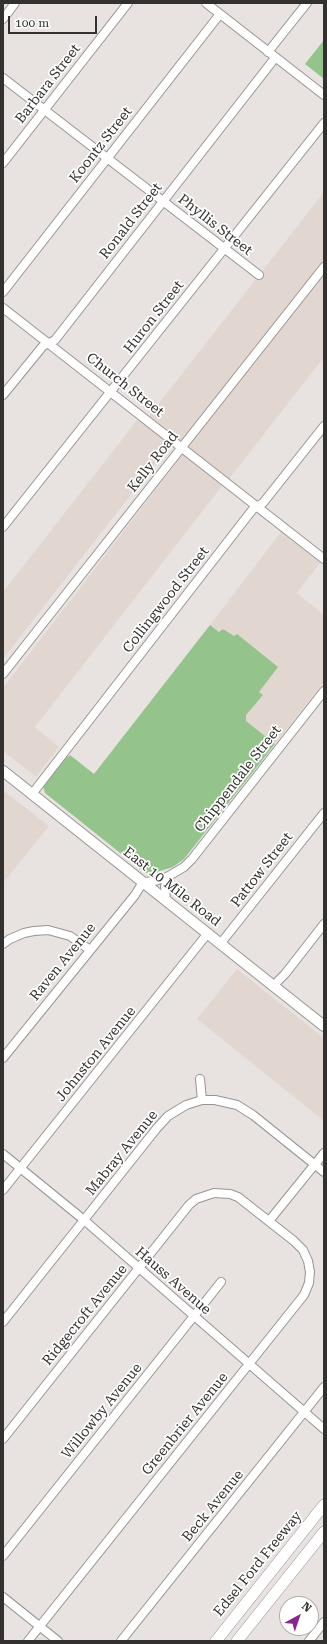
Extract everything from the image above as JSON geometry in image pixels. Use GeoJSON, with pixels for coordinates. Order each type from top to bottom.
{"type":"FeatureCollection","features":[{"type":"Feature","properties":{"kind":"highway"},"geometry":{"type":"LineString","coordinates":[[290,1548],[324,1496]]}},
{"type":"Feature","properties":{"kind":"highway","name":"Edsel Ford Freeway"},"geometry":{"type":"LineString","coordinates":[[216,1641],[324,1505]]}},
{"type":"Feature","properties":{"kind":"highway"},"geometry":{"type":"LineString","coordinates":[[237,1641],[324,1532]]}},
{"type":"Feature","properties":{"kind":"main road","name":"East 10 Mile Road"},"geometry":{"type":"LineString","coordinates":[[3,771],[324,1026]]}},
{"type":"Feature","properties":{"kind":"street"},"geometry":{"type":"LineString","coordinates":[[3,19],[15,3]]}},
{"type":"Feature","properties":{"kind":"street","name":"Barbara Street"},"geometry":{"type":"LineString","coordinates":[[3,162],[128,3]]}},
{"type":"Feature","properties":{"kind":"street"},"geometry":{"type":"LineString","coordinates":[[206,3],[324,95]]}},
{"type":"Feature","properties":{"kind":"street"},"geometry":{"type":"LineString","coordinates":[[268,52],[308,3]]}},
{"type":"Feature","properties":{"kind":"street","name":"Koontz Street"},"geometry":{"type":"LineString","coordinates":[[3,292],[220,14]]}},
{"type":"Feature","properties":{"kind":"street","name":"Ronald Street"},"geometry":{"type":"LineString","coordinates":[[3,396],[43,346],[54,340],[275,58]]}},
{"type":"Feature","properties":{"kind":"street","name":"Phyllis Street"},"geometry":{"type":"LineString","coordinates":[[3,78],[163,201],[224,250],[259,275]]}},
{"type":"Feature","properties":{"kind":"street","name":"Huron Street"},"geometry":{"type":"LineString","coordinates":[[3,527],[112,392],[324,123]]}},
{"type":"Feature","properties":{"kind":"street","name":"Kelly Road"},"geometry":{"type":"LineString","coordinates":[[3,674],[324,267]]}},
{"type":"Feature","properties":{"kind":"street","name":"Church Street"},"geometry":{"type":"LineString","coordinates":[[3,308],[323,555]]}},
{"type":"Feature","properties":{"kind":"street","name":"Collingwood Street"},"geometry":{"type":"LineString","coordinates":[[32,794],[253,509],[263,503],[324,426]]}},
{"type":"Feature","properties":{"kind":"street","name":"Chippendale Street"},"geometry":{"type":"LineString","coordinates":[[143,882],[155,881],[167,877],[184,867],[192,860],[324,691]]}},
{"type":"Feature","properties":{"kind":"street","name":"Pattow Street"},"geometry":{"type":"LineString","coordinates":[[221,943],[324,813]]}},
{"type":"Feature","properties":{"kind":"street"},"geometry":{"type":"LineString","coordinates":[[166,900],[165,887],[167,877]]}},
{"type":"Feature","properties":{"kind":"street","name":"Raven Avenue"},"geometry":{"type":"LineString","coordinates":[[3,1058],[135,895],[143,882]]}},
{"type":"Feature","properties":{"kind":"street"},"geometry":{"type":"LineString","coordinates":[[274,985],[285,974],[324,924]]}},
{"type":"Feature","properties":{"kind":"street"},"geometry":{"type":"LineString","coordinates":[[3,944],[24,933],[48,930],[70,936],[90,950]]}},
{"type":"Feature","properties":{"kind":"street","name":"Johnston Avenue"},"geometry":{"type":"LineString","coordinates":[[3,1190],[208,933]]}},
{"type":"Feature","properties":{"kind":"street"},"geometry":{"type":"LineString","coordinates":[[200,1079],[202,1100]]}},
{"type":"Feature","properties":{"kind":"street","name":"Mabray Avenue"},"geometry":{"type":"LineString","coordinates":[[3,1322],[168,1116],[186,1105],[202,1100],[215,1100],[227,1102],[246,1110],[315,1164]]}},
{"type":"Feature","properties":{"kind":"street"},"geometry":{"type":"LineString","coordinates":[[269,1221],[324,1153]]}},
{"type":"Feature","properties":{"kind":"street","name":"Hauss Avenue"},"geometry":{"type":"LineString","coordinates":[[3,1154],[84,1220],[324,1429]]}},
{"type":"Feature","properties":{"kind":"street"},"geometry":{"type":"LineString","coordinates":[[315,1164],[324,1172]]}},
{"type":"Feature","properties":{"kind":"street","name":"Ridgecroft Avenue"},"geometry":{"type":"LineString","coordinates":[[3,1439],[189,1205],[208,1195],[221,1193],[238,1197],[269,1221]]}},
{"type":"Feature","properties":{"kind":"street","name":"Greenbrier Avenue"},"geometry":{"type":"LineString","coordinates":[[28,1641],[304,1295],[310,1279],[310,1267],[303,1250],[269,1221]]}},
{"type":"Feature","properties":{"kind":"street","name":"Willowby Avenue"},"geometry":{"type":"LineString","coordinates":[[3,1556],[221,1282]]}},
{"type":"Feature","properties":{"kind":"street","name":"Beck Avenue"},"geometry":{"type":"LineString","coordinates":[[121,1641],[324,1387]]}},
{"type":"Feature","properties":{"kind":"street"},"geometry":{"type":"LineString","coordinates":[[3,1597],[58,1641]]}},
{"type":"Feature","properties":{"kind":"street"},"geometry":{"type":"LineString","coordinates":[[309,1641],[324,1622]]}},
{"type":"Feature","properties":{"kind":"shaded area"},"geometry":{"type":"Polygon","coordinates":[[[324,192],[324,357],[229,479],[149,416],[324,192]]]}},
{"type":"Feature","properties":{"kind":"shaded area"},"geometry":{"type":"Polygon","coordinates":[[[138,419],[171,443],[3,659],[3,592],[138,419]]]}},
{"type":"Feature","properties":{"kind":"shaded area"},"geometry":{"type":"Polygon","coordinates":[[[183,454],[222,486],[35,727],[59,747],[36,777],[3,751],[3,688],[183,454]]]}},
{"type":"Feature","properties":{"kind":"shaded area"},"geometry":{"type":"Polygon","coordinates":[[[281,532],[320,563],[297,593],[324,615],[324,682],[275,744],[246,721],[246,714],[263,695],[259,692],[236,634],[234,636],[219,632],[210,625],[281,532]]]}},
{"type":"Feature","properties":{"kind":"shaded area"},"geometry":{"type":"Polygon","coordinates":[[[3,790],[49,826],[3,883],[3,790]]]}},
{"type":"Feature","properties":{"kind":"shaded area"},"geometry":{"type":"Polygon","coordinates":[[[237,969],[324,1038],[324,1121],[197,1019],[237,969]]]}},
{"type":"Feature","properties":{"kind":"green space"},"geometry":{"type":"Polygon","coordinates":[[[324,40],[324,79],[305,64],[324,40]]]}},
{"type":"Feature","properties":{"kind":"green space"},"geometry":{"type":"Polygon","coordinates":[[[210,625],[219,632],[223,629],[234,636],[237,634],[278,667],[259,692],[263,695],[246,715],[246,721],[275,744],[184,859],[173,867],[160,871],[154,876],[144,872],[45,793],[43,786],[66,756],[68,757],[70,755],[94,774],[210,625]]]}}]}
